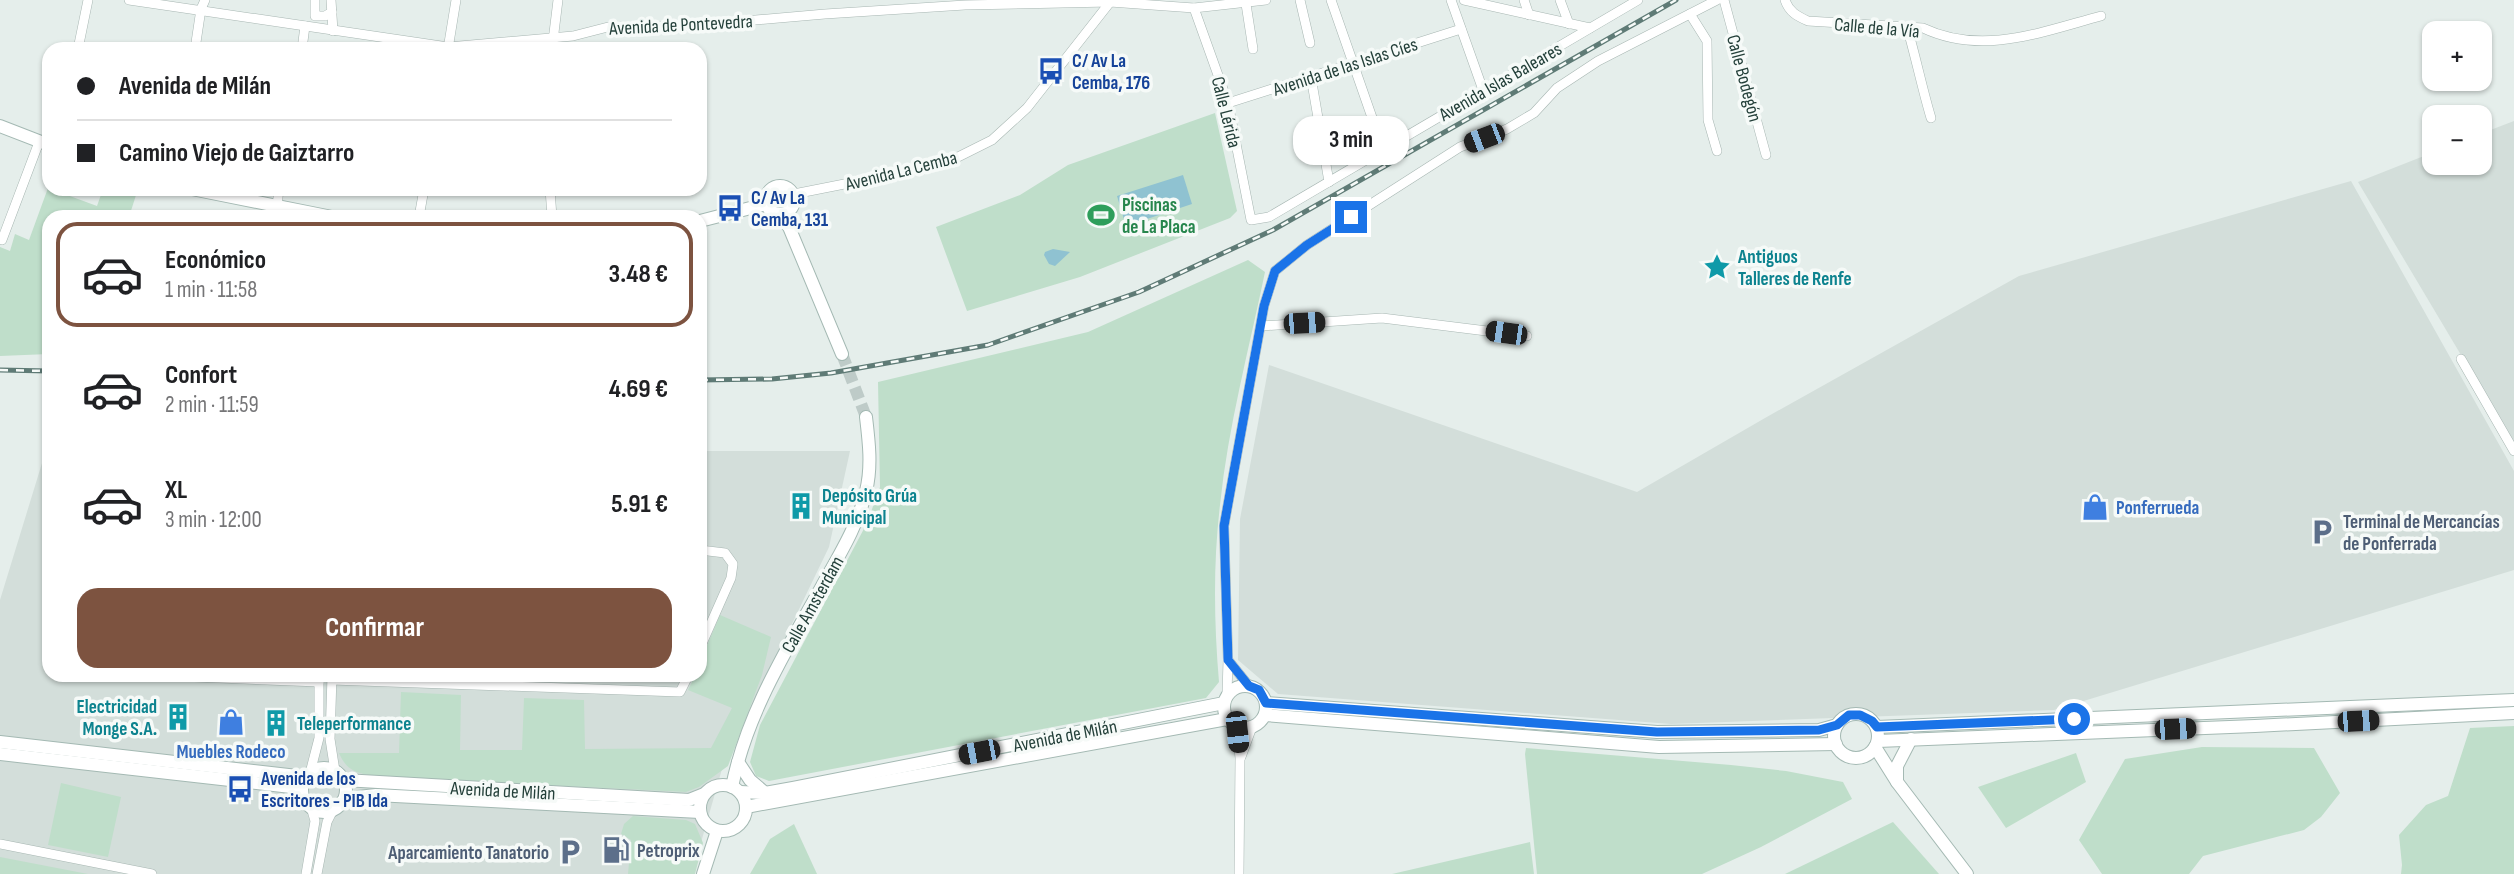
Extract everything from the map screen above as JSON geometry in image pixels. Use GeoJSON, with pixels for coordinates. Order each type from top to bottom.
{"type":"FeatureCollection","features":[{"type":"Feature","properties":{"kind":"street"},"geometry":{"type":"LineString","coordinates":[[79,42],[88,0]]}},
{"type":"Feature","properties":{"kind":"street","name":"Avenida de Pontevedra"},"geometry":{"type":"LineString","coordinates":[[129,0],[203,5],[305,26],[407,42]]}},
{"type":"Feature","properties":{"kind":"street"},"geometry":{"type":"LineString","coordinates":[[316,0],[315,16],[325,16],[332,12]]}},
{"type":"Feature","properties":{"kind":"street"},"geometry":{"type":"LineString","coordinates":[[331,0],[333,31]]}},
{"type":"Feature","properties":{"kind":"street"},"geometry":{"type":"LineString","coordinates":[[449,42],[456,0]]}},
{"type":"Feature","properties":{"kind":"street"},"geometry":{"type":"LineString","coordinates":[[552,42],[558,0]]}},
{"type":"Feature","properties":{"kind":"street","name":"Avenida de Pontevedra"},"geometry":{"type":"LineString","coordinates":[[510,42],[586,33],[608,26],[686,26],[964,5],[1111,1],[1194,8],[1266,0]]}},
{"type":"Feature","properties":{"kind":"street"},"geometry":{"type":"LineString","coordinates":[[1300,0],[1310,43]]}},
{"type":"Feature","properties":{"kind":"street"},"geometry":{"type":"LineString","coordinates":[[1331,0],[1384,149]]}},
{"type":"Feature","properties":{"kind":"street"},"geometry":{"type":"LineString","coordinates":[[1451,0],[1483,90]]}},
{"type":"Feature","properties":{"kind":"street"},"geometry":{"type":"LineString","coordinates":[[1464,0],[1590,28]]}},
{"type":"Feature","properties":{"kind":"street"},"geometry":{"type":"LineString","coordinates":[[1524,0],[1529,15]]}},
{"type":"Feature","properties":{"kind":"street"},"geometry":{"type":"LineString","coordinates":[[1560,0],[1569,24]]}},
{"type":"Feature","properties":{"kind":"street","name":"Avenida Islas Baleares"},"geometry":{"type":"LineString","coordinates":[[1251,219],[1269,217],[1590,28],[1621,5],[1639,0]]}},
{"type":"Feature","properties":{"kind":"street","name":"Calle Bodegón"},"geometry":{"type":"LineString","coordinates":[[1724,0],[1766,155]]}},
{"type":"Feature","properties":{"kind":"street","name":"Calle de la Vía"},"geometry":{"type":"LineString","coordinates":[[1784,0],[1796,16],[1808,21],[1923,28],[1938,36],[1964,42],[2022,37],[2101,16]]}},
{"type":"Feature","properties":{"kind":"street","name":"Avenida La Cemba"},"geometry":{"type":"LineString","coordinates":[[794,194],[941,163],[992,140],[1027,108],[1111,1]]}},
{"type":"Feature","properties":{"kind":"street"},"geometry":{"type":"LineString","coordinates":[[1239,874],[1240,758],[1225,699],[1228,660],[1224,526],[1261,326],[1275,271],[1307,245],[1460,147],[1507,129],[1534,113],[1557,88],[1598,61],[1715,1]]}},
{"type":"Feature","properties":{"kind":"street"},"geometry":{"type":"LineString","coordinates":[[1246,4],[1253,48]]}},
{"type":"Feature","properties":{"kind":"street"},"geometry":{"type":"LineString","coordinates":[[196,42],[203,5]]}},
{"type":"Feature","properties":{"kind":"street","name":"Calle Lérida"},"geometry":{"type":"LineString","coordinates":[[1194,8],[1228,103],[1251,219]]}},
{"type":"Feature","properties":{"kind":"street"},"geometry":{"type":"LineString","coordinates":[[1690,14],[1707,41],[1708,120],[1717,151]]}},
{"type":"Feature","properties":{"kind":"street"},"geometry":{"type":"LineString","coordinates":[[303,42],[305,26]]}},
{"type":"Feature","properties":{"kind":"street"},"geometry":{"type":"LineString","coordinates":[[1907,27],[1931,118]]}},
{"type":"Feature","properties":{"kind":"street","name":"Avenida de las Islas Cíes"},"geometry":{"type":"LineString","coordinates":[[1228,103],[1461,29]]}},
{"type":"Feature","properties":{"kind":"street"},"geometry":{"type":"LineString","coordinates":[[1311,76],[1329,182]]}},
{"type":"Feature","properties":{"kind":"street"},"geometry":{"type":"LineString","coordinates":[[0,126],[42,143]]}},
{"type":"Feature","properties":{"kind":"street"},"geometry":{"type":"LineString","coordinates":[[1,239],[42,148]]}},
{"type":"Feature","properties":{"kind":"street"},"geometry":{"type":"LineString","coordinates":[[766,204],[769,192],[779,186],[786,187],[794,194],[789,227]]}},
{"type":"Feature","properties":{"kind":"street"},"geometry":{"type":"LineString","coordinates":[[227,196],[297,210]]}},
{"type":"Feature","properties":{"kind":"street"},"geometry":{"type":"LineString","coordinates":[[277,206],[278,196]]}},
{"type":"Feature","properties":{"kind":"street"},"geometry":{"type":"LineString","coordinates":[[766,204],[772,212],[778,214],[785,214],[792,209]]}},
{"type":"Feature","properties":{"kind":"street"},"geometry":{"type":"LineString","coordinates":[[707,219],[766,204]]}},
{"type":"Feature","properties":{"kind":"street"},"geometry":{"type":"LineString","coordinates":[[778,214],[789,227],[842,354]]}},
{"type":"Feature","properties":{"kind":"street"},"geometry":{"type":"LineString","coordinates":[[1261,326],[1382,318],[1527,336]]}},
{"type":"Feature","properties":{"kind":"street"},"geometry":{"type":"LineString","coordinates":[[2461,359],[2514,451]]}},
{"type":"Feature","properties":{"kind":"street","name":"Calle Amsterdam"},"geometry":{"type":"LineString","coordinates":[[736,789],[738,762],[756,709],[849,537],[866,491],[870,455],[866,417]]}},
{"type":"Feature","properties":{"kind":"street"},"geometry":{"type":"LineString","coordinates":[[707,551],[725,553],[733,564],[731,578],[707,632]]}},
{"type":"Feature","properties":{"kind":"street"},"geometry":{"type":"LineString","coordinates":[[1228,660],[1249,686]]}},
{"type":"Feature","properties":{"kind":"street"},"geometry":{"type":"LineString","coordinates":[[319,682],[319,738],[306,780],[305,801],[321,811],[337,806]]}},
{"type":"Feature","properties":{"kind":"street"},"geometry":{"type":"LineString","coordinates":[[317,874],[327,822],[346,792],[330,739],[332,682]]}},
{"type":"Feature","properties":{"kind":"street"},"geometry":{"type":"LineString","coordinates":[[431,682],[680,692],[685,682]]}},
{"type":"Feature","properties":{"kind":"street"},"geometry":{"type":"LineString","coordinates":[[1225,699],[1237,687],[1249,686],[1259,690],[1266,709],[1260,722],[1252,727],[1240,758]]}},
{"type":"Feature","properties":{"kind":"street","name":"Avenida de Milán"},"geometry":{"type":"LineString","coordinates":[[736,789],[765,793],[1225,699]]}},
{"type":"Feature","properties":{"kind":"street"},"geometry":{"type":"LineString","coordinates":[[1877,727],[2514,700]]}},
{"type":"Feature","properties":{"kind":"street"},"geometry":{"type":"LineString","coordinates":[[1266,709],[1657,732],[1819,730],[1837,725],[1849,715],[1860,715],[1877,727]]}},
{"type":"Feature","properties":{"kind":"street"},"geometry":{"type":"LineString","coordinates":[[1266,709],[1658,747],[1836,744]]}},
{"type":"Feature","properties":{"kind":"street"},"geometry":{"type":"LineString","coordinates":[[1837,725],[1836,744],[1844,754],[1852,758],[1873,748],[1911,739],[2514,713]]}},
{"type":"Feature","properties":{"kind":"street"},"geometry":{"type":"LineString","coordinates":[[1232,723],[1252,727]]}},
{"type":"Feature","properties":{"kind":"street","name":"Avenida de Milán"},"geometry":{"type":"LineString","coordinates":[[746,807],[1232,723]]}},
{"type":"Feature","properties":{"kind":"street"},"geometry":{"type":"LineString","coordinates":[[1877,727],[1873,748],[1967,874]]}},
{"type":"Feature","properties":{"kind":"street"},"geometry":{"type":"LineString","coordinates":[[1897,782],[1897,766],[1911,739]]}},
{"type":"Feature","properties":{"kind":"street"},"geometry":{"type":"LineString","coordinates":[[0,742],[306,780]]}},
{"type":"Feature","properties":{"kind":"street"},"geometry":{"type":"LineString","coordinates":[[0,754],[306,780],[323,768],[339,776]]}},
{"type":"Feature","properties":{"kind":"street"},"geometry":{"type":"LineString","coordinates":[[738,762],[750,780],[765,793]]}},
{"type":"Feature","properties":{"kind":"street","name":"Avenida de Milán"},"geometry":{"type":"LineString","coordinates":[[339,776],[689,800],[704,794]]}},
{"type":"Feature","properties":{"kind":"street"},"geometry":{"type":"LineString","coordinates":[[719,785],[736,789],[746,807],[744,817],[736,828],[717,831],[707,825],[700,812],[700,802],[704,794],[719,785]]}},
{"type":"Feature","properties":{"kind":"street","name":"Avenida de Milán"},"geometry":{"type":"LineString","coordinates":[[337,806],[358,797],[376,795],[700,812]]}},
{"type":"Feature","properties":{"kind":"street"},"geometry":{"type":"LineString","coordinates":[[306,874],[315,821],[311,807]]}},
{"type":"Feature","properties":{"kind":"street"},"geometry":{"type":"LineString","coordinates":[[704,874],[717,831]]}},
{"type":"Feature","properties":{"kind":"street"},"geometry":{"type":"LineString","coordinates":[[0,844],[152,874]]}},
{"type":"Feature","properties":{"kind":"shaded area"},"geometry":{"type":"Polygon","coordinates":[[[2514,121],[2514,444],[2358,182],[2422,157],[2422,175],[2492,175],[2492,129],[2514,121]]]}},
{"type":"Feature","properties":{"kind":"shaded area"},"geometry":{"type":"Polygon","coordinates":[[[2351,181],[2514,471],[2514,570],[2054,710],[1671,724],[1278,694],[1238,660],[1240,519],[1269,365],[1637,492],[2019,276],[2351,181]]]}},
{"type":"Feature","properties":{"kind":"shaded area"},"geometry":{"type":"Polygon","coordinates":[[[707,451],[850,451],[829,547],[722,769],[692,874],[0,874],[0,600],[42,463],[42,682],[707,682],[707,451]]]}},
{"type":"Feature","properties":{"kind":"green space","name":"Piscinas de La Placa"},"geometry":{"type":"Polygon","coordinates":[[[1215,113],[1237,211],[1230,218],[1080,277],[967,311],[936,227],[1020,195],[1068,165],[1215,113]]]}},
{"type":"Feature","properties":{"kind":"green space"},"geometry":{"type":"Polygon","coordinates":[[[45,196],[70,196],[97,206],[101,196],[136,196],[131,210],[42,210],[42,354],[0,356],[0,247],[10,251],[15,234],[29,240],[45,196]]]}},
{"type":"Feature","properties":{"kind":"green space"},"geometry":{"type":"Polygon","coordinates":[[[1248,260],[1265,272],[1224,476],[1215,571],[1219,682],[1206,698],[769,781],[756,776],[750,762],[760,725],[867,523],[880,487],[878,382],[1088,332],[1248,260]]]}},
{"type":"Feature","properties":{"kind":"green space"},"geometry":{"type":"Polygon","coordinates":[[[720,615],[771,637],[762,675],[728,766],[699,787],[686,792],[380,777],[351,769],[339,753],[399,753],[401,692],[461,695],[460,750],[522,750],[524,698],[584,700],[585,749],[711,748],[732,708],[688,690],[692,682],[707,682],[707,646],[720,615]]]}},
{"type":"Feature","properties":{"kind":"green space"},"geometry":{"type":"Polygon","coordinates":[[[2514,726],[2514,874],[2401,874],[2399,835],[2426,805],[2448,796],[2470,728],[2514,726]]]}},
{"type":"Feature","properties":{"kind":"green space"},"geometry":{"type":"Polygon","coordinates":[[[2202,747],[2314,748],[2340,793],[2321,817],[2304,830],[2203,856],[2189,874],[2102,874],[2079,840],[2125,759],[2202,747]]]}},
{"type":"Feature","properties":{"kind":"green space"},"geometry":{"type":"Polygon","coordinates":[[[1526,748],[1786,771],[1843,782],[1852,799],[1761,847],[1702,874],[1537,874],[1526,748]]]}},
{"type":"Feature","properties":{"kind":"green space"},"geometry":{"type":"Polygon","coordinates":[[[2076,753],[2086,782],[2006,828],[1978,787],[2076,753]]]}},
{"type":"Feature","properties":{"kind":"green space"},"geometry":{"type":"Polygon","coordinates":[[[61,783],[121,797],[108,857],[48,845],[61,783]]]}},
{"type":"Feature","properties":{"kind":"green space"},"geometry":{"type":"Polygon","coordinates":[[[633,816],[686,820],[695,824],[703,843],[695,874],[628,874],[631,840],[621,834],[624,824],[633,816]]]}},
{"type":"Feature","properties":{"kind":"green space"},"geometry":{"type":"Polygon","coordinates":[[[1893,822],[1939,874],[1785,874],[1893,822]]]}},
{"type":"Feature","properties":{"kind":"green space"},"geometry":{"type":"Polygon","coordinates":[[[794,824],[817,874],[750,874],[770,839],[794,824]]]}},
{"type":"Feature","properties":{"kind":"green space"},"geometry":{"type":"Polygon","coordinates":[[[1530,842],[1534,874],[1392,874],[1530,842]]]}},
{"type":"Feature","properties":{"kind":"green space"},"geometry":{"type":"Polygon","coordinates":[[[0,857],[88,874],[0,874],[0,857]]]}},
{"type":"Feature","properties":{"kind":"water"},"geometry":{"type":"Polygon","coordinates":[[[1183,175],[1192,204],[1126,226],[1117,196],[1183,175]]]}},
{"type":"Feature","properties":{"kind":"water"},"geometry":{"type":"Polygon","coordinates":[[[1053,249],[1070,252],[1055,266],[1049,264],[1044,255],[1053,249]]]}},
{"type":"Feature","properties":{"kind":"tunnel"},"geometry":{"type":"LineString","coordinates":[[842,354],[866,417]]}},
{"type":"Feature","properties":{"kind":"railway"},"geometry":{"type":"LineString","coordinates":[[707,380],[772,379],[831,373],[988,345],[1139,292],[1273,230],[1676,0]]}},
{"type":"Feature","properties":{"kind":"railway"},"geometry":{"type":"LineString","coordinates":[[0,370],[42,371]]}},
{"type":"Feature","properties":{"kind":"place","name":"C/ Av La Cemba, 176"},"geometry":{"type":"Point","coordinates":[1051,71]}},
{"type":"Feature","properties":{"kind":"place","name":"C/ Av La Cemba, 131"},"geometry":{"type":"Point","coordinates":[730,208]}},
{"type":"Feature","properties":{"kind":"place","name":"Piscinas de La Placa"},"geometry":{"type":"Point","coordinates":[1101,215]}},
{"type":"Feature","properties":{"kind":"place","name":"Antiguos Talleres de Renfe"},"geometry":{"type":"Point","coordinates":[1717,267]}},
{"type":"Feature","properties":{"kind":"place","name":"Depósito Grúa Municipal"},"geometry":{"type":"Point","coordinates":[801,506]}},
{"type":"Feature","properties":{"kind":"place","name":"Ponferrueda"},"geometry":{"type":"Point","coordinates":[2095,507]}},
{"type":"Feature","properties":{"kind":"place","name":"Terminal de Mercancías de Ponferrada"},"geometry":{"type":"Point","coordinates":[2322,532]}},
{"type":"Feature","properties":{"kind":"place","name":"Electricidad Monge S.A."},"geometry":{"type":"Point","coordinates":[178,717]}},
{"type":"Feature","properties":{"kind":"place","name":"Muebles Rodeco"},"geometry":{"type":"Point","coordinates":[231,722]}},
{"type":"Feature","properties":{"kind":"place","name":"Teleperformance"},"geometry":{"type":"Point","coordinates":[276,723]}},
{"type":"Feature","properties":{"kind":"place","name":"Avenida de los Escritores - PIB Ida"},"geometry":{"type":"Point","coordinates":[240,789]}},
{"type":"Feature","properties":{"kind":"place","name":"Petroprix"},"geometry":{"type":"Point","coordinates":[616,850]}},
{"type":"Feature","properties":{"kind":"place","name":"Aparcamiento Tanatorio"},"geometry":{"type":"Point","coordinates":[570,852]}},
{"type":"Feature","properties":{"kind":"route"},"geometry":{"type":"LineString","coordinates":[[1351,217],[1307,245],[1275,271],[1264,306],[1224,526],[1228,660],[1249,686],[1259,690],[1266,703],[1657,732],[1819,730],[1837,725],[1849,715],[1860,715],[1877,727],[2074,719]]}}]}
